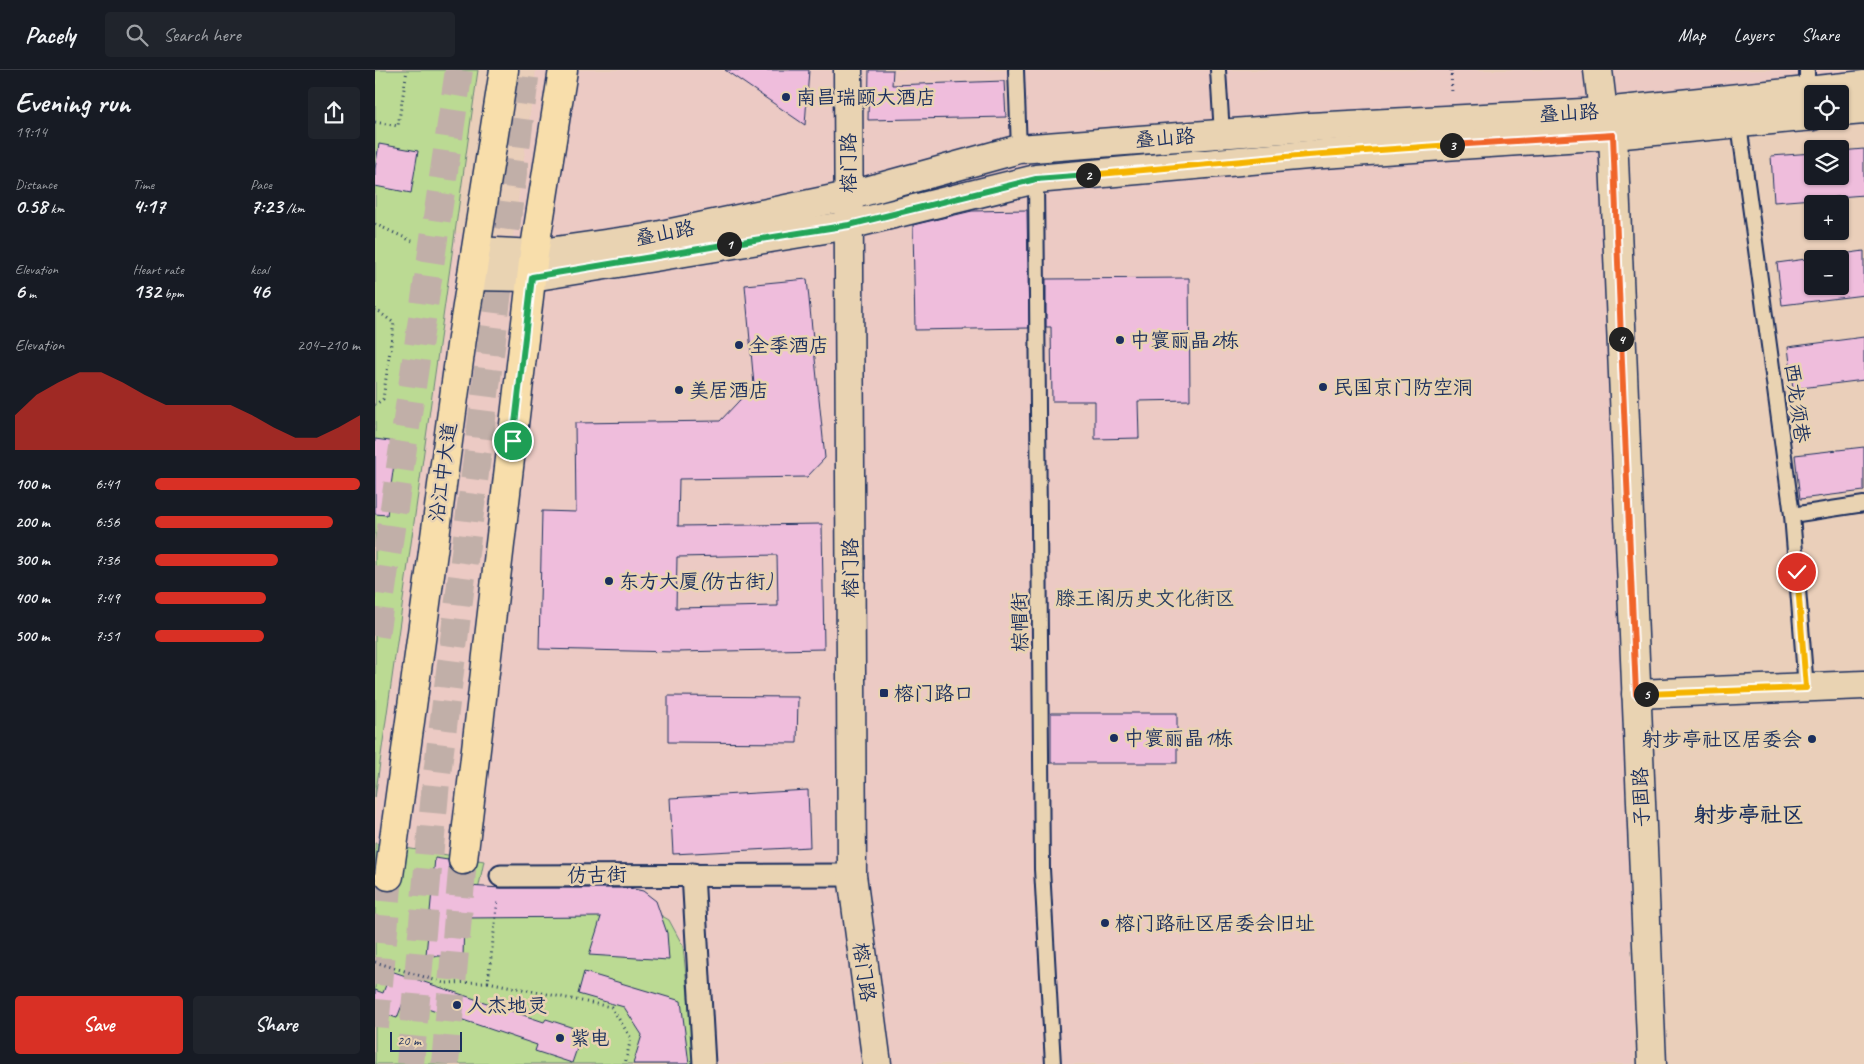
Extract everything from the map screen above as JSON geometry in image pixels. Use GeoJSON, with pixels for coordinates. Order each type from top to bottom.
{"type":"FeatureCollection","features":[{"type":"Feature","properties":{"kind":"main road","name":"沿江中大道"},"geometry":{"type":"LineString","coordinates":[[389,876],[474,264],[504,70]]}},
{"type":"Feature","properties":{"kind":"main road"},"geometry":{"type":"LineString","coordinates":[[463,860],[533,266],[563,70]]}},
{"type":"Feature","properties":{"kind":"main road","name":"榕门路"},"geometry":{"type":"LineString","coordinates":[[848,70],[851,875],[877,1064]]}},
{"type":"Feature","properties":{"kind":"main road","name":"子固路"},"geometry":{"type":"LineString","coordinates":[[1598,70],[1607,123],[1636,694],[1652,1064]]}},
{"type":"Feature","properties":{"kind":"main road","name":"叠山路"},"geometry":{"type":"LineString","coordinates":[[1849,87],[1864,85]]}},
{"type":"Feature","properties":{"kind":"main road","name":"叠山路"},"geometry":{"type":"LineString","coordinates":[[474,264],[533,266],[849,225],[1036,179],[1308,155],[1607,123],[1804,93]]}},
{"type":"Feature","properties":{"kind":"main road","name":"叠山路"},"geometry":{"type":"LineString","coordinates":[[533,266],[647,238],[848,196],[1019,149],[1222,134],[1607,123],[1739,124],[1804,94]]}},
{"type":"Feature","properties":{"kind":"main road"},"geometry":{"type":"LineString","coordinates":[[1849,111],[1864,110]]}},
{"type":"Feature","properties":{"kind":"main road"},"geometry":{"type":"LineString","coordinates":[[1636,694],[1864,685]]}},
{"type":"Feature","properties":{"kind":"street"},"geometry":{"type":"LineString","coordinates":[[693,874],[704,1064]]}},
{"type":"Feature","properties":{"kind":"street","name":"仿古街"},"geometry":{"type":"LineString","coordinates":[[501,876],[851,875]]}},
{"type":"Feature","properties":{"kind":"lane"},"geometry":{"type":"LineString","coordinates":[[1016,70],[1019,149]]}},
{"type":"Feature","properties":{"kind":"lane"},"geometry":{"type":"LineString","coordinates":[[1218,70],[1222,134]]}},
{"type":"Feature","properties":{"kind":"lane","name":"西龙须巷"},"geometry":{"type":"LineString","coordinates":[[1739,124],[1792,515],[1806,688]]}},
{"type":"Feature","properties":{"kind":"lane","name":"棕帽街"},"geometry":{"type":"LineString","coordinates":[[1036,179],[1042,869],[1053,1064]]}},
{"type":"Feature","properties":{"kind":"lane"},"geometry":{"type":"LineString","coordinates":[[1792,515],[1864,504]]}},
{"type":"Feature","properties":{"kind":"path"},"geometry":{"type":"LineString","coordinates":[[375,122],[398,126],[407,70]]}},
{"type":"Feature","properties":{"kind":"path"},"geometry":{"type":"LineString","coordinates":[[375,224],[412,241]]}},
{"type":"Feature","properties":{"kind":"path"},"geometry":{"type":"LineString","coordinates":[[375,309],[395,324],[383,399],[375,405]]}},
{"type":"Feature","properties":{"kind":"path"},"geometry":{"type":"LineString","coordinates":[[488,982],[501,876]]}},
{"type":"Feature","properties":{"kind":"path"},"geometry":{"type":"LineString","coordinates":[[375,962],[445,983],[488,982],[611,1007],[631,1038],[625,1064]]}},
{"type":"Feature","properties":{"kind":"shaded area","name":"滕王阁历史文化街区"},"geometry":{"type":"Polygon","coordinates":[[[536,70],[1864,70],[1864,98],[1849,99],[1849,85],[1804,85],[1804,103],[1588,120],[1604,164],[1635,1064],[375,1064],[375,216],[417,230],[513,237],[536,70]]]}},
{"type":"Feature","properties":{"kind":"green space"},"geometry":{"type":"Polygon","coordinates":[[[375,70],[478,70],[375,798],[375,70]]]}},
{"type":"Feature","properties":{"kind":"green space"},"geometry":{"type":"Polygon","coordinates":[[[375,843],[484,861],[475,905],[643,905],[669,920],[683,946],[695,1064],[375,1064],[375,843]]]}},
{"type":"Feature","properties":{"kind":"building","name":"南昌瑞颐大酒店"},"geometry":{"type":"Polygon","coordinates":[[[725,70],[809,70],[805,125],[725,70]]]}},
{"type":"Feature","properties":{"kind":"building"},"geometry":{"type":"Polygon","coordinates":[[[869,70],[893,70],[892,85],[1004,81],[1006,117],[868,120],[869,70]]]}},
{"type":"Feature","properties":{"kind":"building"},"geometry":{"type":"Polygon","coordinates":[[[379,144],[418,151],[411,193],[375,186],[375,169],[379,144]]]}},
{"type":"Feature","properties":{"kind":"building"},"geometry":{"type":"Polygon","coordinates":[[[1864,149],[1864,195],[1804,195],[1804,200],[1774,202],[1771,156],[1804,154],[1804,185],[1849,185],[1849,150],[1864,149]]]}},
{"type":"Feature","properties":{"kind":"building"},"geometry":{"type":"Polygon","coordinates":[[[1027,210],[1029,328],[915,330],[913,225],[972,211],[1027,210]]]}},
{"type":"Feature","properties":{"kind":"building"},"geometry":{"type":"Polygon","coordinates":[[[1864,251],[1864,295],[1782,305],[1777,263],[1804,259],[1804,295],[1849,295],[1849,253],[1864,251]]]}},
{"type":"Feature","properties":{"kind":"building","name":"中寰丽晶2栋"},"geometry":{"type":"Polygon","coordinates":[[[1189,278],[1190,400],[1138,401],[1139,438],[1095,439],[1095,401],[1052,401],[1051,327],[1046,327],[1046,279],[1189,278]]]}},
{"type":"Feature","properties":{"kind":"building"},"geometry":{"type":"Polygon","coordinates":[[[807,279],[825,458],[807,477],[679,479],[678,526],[822,524],[824,649],[676,652],[539,649],[542,511],[576,512],[575,423],[720,421],[754,385],[745,285],[807,279]],[[777,555],[677,557],[676,608],[778,606],[777,555]]]}},
{"type":"Feature","properties":{"kind":"building"},"geometry":{"type":"Polygon","coordinates":[[[1864,337],[1864,380],[1793,389],[1788,347],[1864,337]]]}},
{"type":"Feature","properties":{"kind":"building"},"geometry":{"type":"Polygon","coordinates":[[[375,439],[397,442],[387,515],[375,514],[375,439]]]}},
{"type":"Feature","properties":{"kind":"building"},"geometry":{"type":"Polygon","coordinates":[[[1864,447],[1864,491],[1800,499],[1795,455],[1864,447]]]}},
{"type":"Feature","properties":{"kind":"building"},"geometry":{"type":"Polygon","coordinates":[[[668,696],[798,697],[797,743],[668,742],[668,696]]]}},
{"type":"Feature","properties":{"kind":"building","name":"中寰丽晶1栋"},"geometry":{"type":"Polygon","coordinates":[[[1051,713],[1177,713],[1177,763],[1051,763],[1051,713]]]}},
{"type":"Feature","properties":{"kind":"building"},"geometry":{"type":"Polygon","coordinates":[[[808,790],[810,847],[673,854],[670,798],[808,790]]]}},
{"type":"Feature","properties":{"kind":"building"},"geometry":{"type":"Polygon","coordinates":[[[435,858],[448,860],[449,867],[454,873],[462,876],[469,874],[467,886],[501,888],[629,888],[643,891],[656,901],[667,933],[669,960],[589,955],[601,917],[464,918],[463,958],[426,955],[435,858]]]}},
{"type":"Feature","properties":{"kind":"building","name":"人杰地灵"},"geometry":{"type":"Polygon","coordinates":[[[391,971],[544,1022],[546,1019],[583,1031],[572,1063],[535,1051],[537,1045],[404,1000],[397,1018],[375,1011],[375,990],[383,993],[391,971]]]}},
{"type":"Feature","properties":{"kind":"building"},"geometry":{"type":"Polygon","coordinates":[[[584,972],[681,1001],[689,1064],[633,1064],[642,1035],[624,1007],[578,994],[584,972]]]}},
{"type":"Feature","properties":{"kind":"tunnel"},"geometry":{"type":"LineString","coordinates":[[375,636],[459,70]]}},
{"type":"Feature","properties":{"kind":"tunnel"},"geometry":{"type":"LineString","coordinates":[[410,1064],[436,782],[526,70]]}},
{"type":"Feature","properties":{"kind":"tunnel"},"geometry":{"type":"LineString","coordinates":[[445,1064],[463,860]]}},
{"type":"Feature","properties":{"kind":"tunnel"},"geometry":{"type":"LineString","coordinates":[[375,1027],[389,876]]}},
{"type":"Feature","properties":{"kind":"place","name":"南昌瑞颐大酒店"},"geometry":{"type":"Point","coordinates":[786,97]}},
{"type":"Feature","properties":{"kind":"place","name":"中寰丽晶2栋"},"geometry":{"type":"Point","coordinates":[1120,340]}},
{"type":"Feature","properties":{"kind":"place","name":"全季酒店"},"geometry":{"type":"Point","coordinates":[739,345]}},
{"type":"Feature","properties":{"kind":"place","name":"民国京门防空洞"},"geometry":{"type":"Point","coordinates":[1323,387]}},
{"type":"Feature","properties":{"kind":"place","name":"美居酒店"},"geometry":{"type":"Point","coordinates":[679,390]}},
{"type":"Feature","properties":{"kind":"place","name":"东方大厦(仿古街)"},"geometry":{"type":"Point","coordinates":[609,581]}},
{"type":"Feature","properties":{"kind":"place","name":"榕门路口"},"geometry":{"type":"Point","coordinates":[884,693]}},
{"type":"Feature","properties":{"kind":"place","name":"中寰丽晶1栋"},"geometry":{"type":"Point","coordinates":[1114,738]}},
{"type":"Feature","properties":{"kind":"place","name":"射步亭社区居委会"},"geometry":{"type":"Point","coordinates":[1812,739]}},
{"type":"Feature","properties":{"kind":"place","name":"榕门路社区居委会旧址"},"geometry":{"type":"Point","coordinates":[1105,923]}},
{"type":"Feature","properties":{"kind":"place","name":"人杰地灵"},"geometry":{"type":"Point","coordinates":[457,1005]}},
{"type":"Feature","properties":{"kind":"place","name":"紫电"},"geometry":{"type":"Point","coordinates":[560,1038]}},
{"type":"Feature","properties":{"kind":"district","name":"射步亭社区"},"geometry":{"type":"Point","coordinates":[1749,815]}},
{"type":"Feature","properties":{"kind":"route"},"geometry":{"type":"LineString","coordinates":[[513,441],[532,277],[849,225],[1036,179],[1308,155],[1613,135],[1636,694],[1806,688],[1797,572]]}}]}
